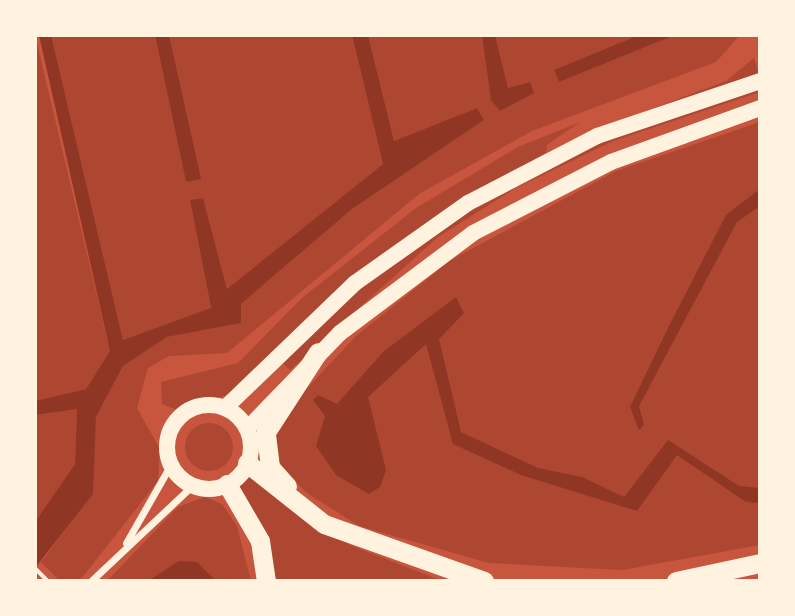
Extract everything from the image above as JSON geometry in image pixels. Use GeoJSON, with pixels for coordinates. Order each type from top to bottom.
{"type":"FeatureCollection","features":[{"type":"Feature","properties":{"kind":"highway"},"geometry":{"type":"LineString","coordinates":[[318,352],[269,423],[266,454],[276,477],[347,534]]}},
{"type":"Feature","properties":{"kind":"highway"},"geometry":{"type":"LineString","coordinates":[[247,463],[278,492],[347,534],[484,581]]}},
{"type":"Feature","properties":{"kind":"highway"},"geometry":{"type":"LineString","coordinates":[[227,484],[260,541],[266,581]]}},
{"type":"Feature","properties":{"kind":"highway"},"geometry":{"type":"LineString","coordinates":[[676,581],[760,564]]}},
{"type":"Feature","properties":{"kind":"main road"},"geometry":{"type":"LineString","coordinates":[[225,408],[355,283],[468,203],[597,136],[760,82]]}},
{"type":"Feature","properties":{"kind":"main road"},"geometry":{"type":"LineString","coordinates":[[247,429],[225,408],[198,407],[179,417],[167,443],[171,464],[193,485],[227,484],[247,463],[247,429],[318,352],[401,283],[508,212],[611,162],[760,108]]}},
{"type":"Feature","properties":{"kind":"street"},"geometry":{"type":"LineString","coordinates":[[120,553],[171,464]]}},
{"type":"Feature","properties":{"kind":"street"},"geometry":{"type":"LineString","coordinates":[[91,581],[193,485]]}},
{"type":"Feature","properties":{"kind":"path"},"geometry":{"type":"LineString","coordinates":[[35,568],[48,581]]}},
{"type":"Feature","properties":{"kind":"shaded area"},"geometry":{"type":"Polygon","coordinates":[[[35,35],[110,351],[86,389],[35,401],[35,35]]]}},
{"type":"Feature","properties":{"kind":"shaded area"},"geometry":{"type":"Polygon","coordinates":[[[39,35],[51,35],[123,340],[211,308],[190,200],[203,198],[227,289],[383,164],[352,35],[368,35],[394,141],[477,108],[484,120],[352,209],[241,304],[241,323],[167,337],[123,366],[96,417],[93,494],[35,568],[35,522],[75,464],[77,409],[35,415],[35,401],[86,389],[110,351],[39,35]]]}},
{"type":"Feature","properties":{"kind":"shaded area"},"geometry":{"type":"Polygon","coordinates":[[[51,35],[155,35],[186,182],[200,178],[169,35],[352,35],[383,164],[227,289],[203,198],[190,200],[211,309],[123,340],[51,35]]]}},
{"type":"Feature","properties":{"kind":"shaded area"},"geometry":{"type":"Polygon","coordinates":[[[155,35],[169,35],[201,179],[186,182],[155,35]]]}},
{"type":"Feature","properties":{"kind":"shaded area"},"geometry":{"type":"Polygon","coordinates":[[[368,35],[482,35],[492,100],[530,82],[508,88],[495,35],[639,35],[554,70],[559,82],[675,35],[740,35],[716,62],[532,131],[419,194],[227,353],[169,356],[148,368],[137,408],[160,449],[158,481],[85,574],[78,581],[60,581],[41,562],[92,494],[96,417],[123,366],[167,337],[241,323],[241,304],[352,209],[484,120],[477,108],[394,141],[368,35]]]}},
{"type":"Feature","properties":{"kind":"shaded area"},"geometry":{"type":"Polygon","coordinates":[[[482,35],[495,35],[508,88],[530,82],[534,93],[500,111],[491,100],[482,35]]]}},
{"type":"Feature","properties":{"kind":"shaded area"},"geometry":{"type":"Polygon","coordinates":[[[639,35],[675,35],[559,82],[554,70],[639,35]]]}},
{"type":"Feature","properties":{"kind":"shaded area"},"geometry":{"type":"Polygon","coordinates":[[[754,58],[759,74],[596,130],[726,81],[754,58]]]}},
{"type":"Feature","properties":{"kind":"shaded area"},"geometry":{"type":"Polygon","coordinates":[[[760,86],[760,92],[613,141],[516,188],[438,237],[290,370],[280,361],[354,291],[431,233],[576,151],[760,86]]]}},
{"type":"Feature","properties":{"kind":"shaded area"},"geometry":{"type":"Polygon","coordinates":[[[580,122],[547,145],[546,153],[460,200],[375,260],[233,393],[177,410],[162,404],[161,382],[238,363],[302,298],[416,208],[518,147],[580,122]]]}},
{"type":"Feature","properties":{"kind":"shaded area"},"geometry":{"type":"Polygon","coordinates":[[[760,122],[760,545],[622,570],[489,563],[359,526],[307,493],[275,461],[273,437],[282,415],[356,336],[451,260],[616,171],[760,122]]]}},
{"type":"Feature","properties":{"kind":"shaded area"},"geometry":{"type":"Polygon","coordinates":[[[760,189],[760,206],[737,222],[639,406],[644,425],[639,430],[630,407],[666,332],[726,215],[760,189]]]}},
{"type":"Feature","properties":{"kind":"shaded area"},"geometry":{"type":"Polygon","coordinates":[[[456,297],[464,313],[439,339],[461,432],[538,468],[582,477],[624,497],[668,440],[739,486],[760,488],[760,503],[746,502],[677,455],[637,511],[521,475],[453,444],[426,344],[368,397],[386,470],[380,487],[369,494],[336,475],[316,446],[325,416],[313,400],[318,395],[337,404],[383,352],[456,297]]]}},
{"type":"Feature","properties":{"kind":"shaded area"},"geometry":{"type":"Polygon","coordinates":[[[77,408],[75,464],[35,522],[35,415],[77,408]]]}},
{"type":"Feature","properties":{"kind":"shaded area"},"geometry":{"type":"Polygon","coordinates":[[[209,423],[226,430],[233,447],[226,464],[209,471],[192,464],[185,447],[192,430],[209,423]]]}},
{"type":"Feature","properties":{"kind":"shaded area"},"geometry":{"type":"Polygon","coordinates":[[[248,477],[350,545],[442,581],[274,581],[266,536],[239,486],[248,477]]]}},
{"type":"Feature","properties":{"kind":"shaded area"},"geometry":{"type":"Polygon","coordinates":[[[205,497],[222,504],[237,526],[251,581],[107,581],[178,507],[205,497]]]}},
{"type":"Feature","properties":{"kind":"shaded area"},"geometry":{"type":"Polygon","coordinates":[[[179,561],[197,562],[216,581],[148,581],[179,561]]]}}]}
